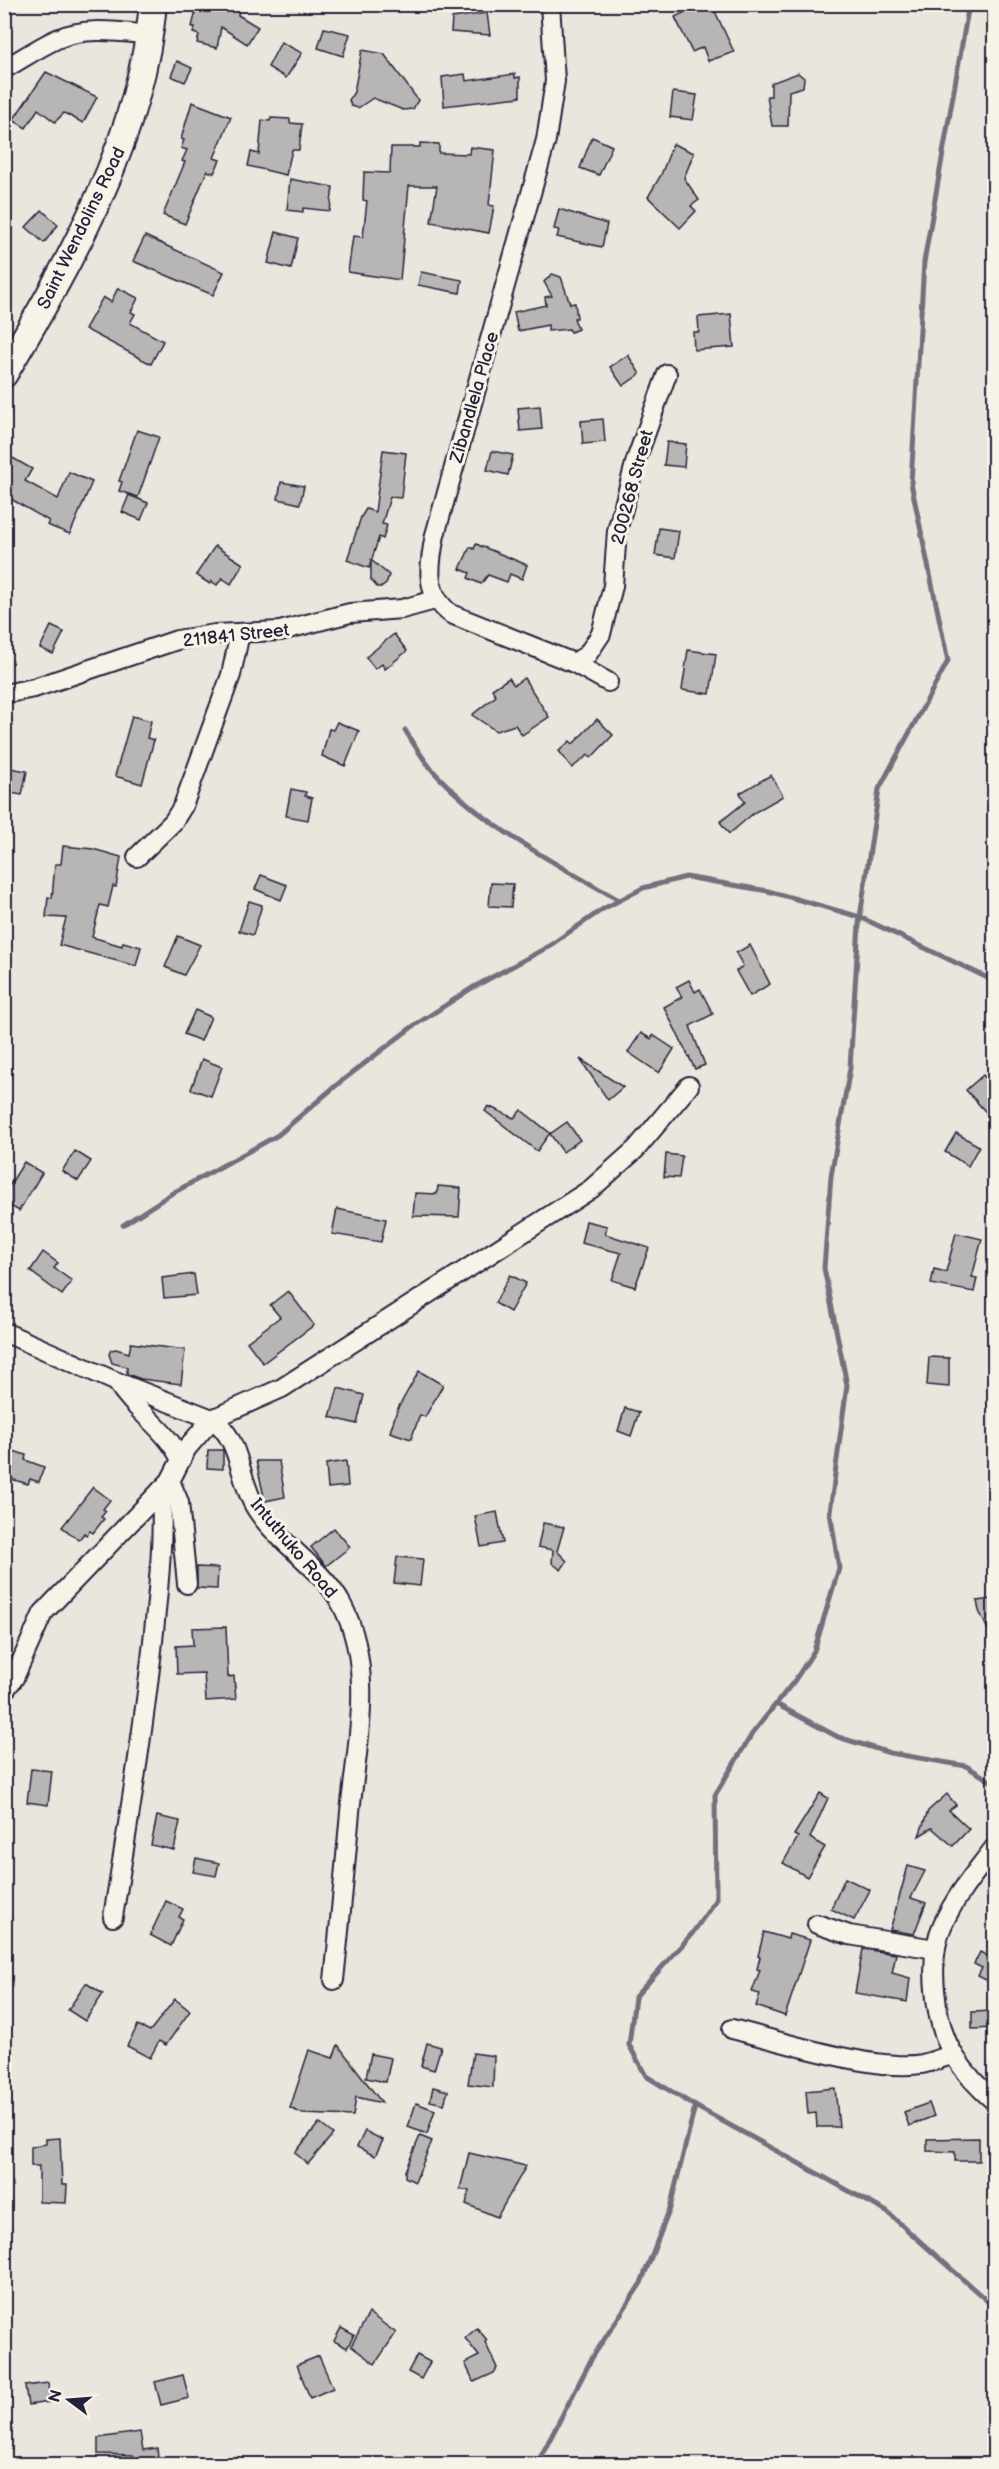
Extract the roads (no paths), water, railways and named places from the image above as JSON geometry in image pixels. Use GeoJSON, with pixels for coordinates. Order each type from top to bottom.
{"type":"FeatureCollection","features":[{"type":"Feature","properties":{"kind":"street","name":"Saint Wendolins Road"},"geometry":{"type":"LineString","coordinates":[[4,374],[38,318],[99,196],[126,134],[140,90],[151,35],[153,4]]}},
{"type":"Feature","properties":{"kind":"street","name":"Zibandlela Place"},"geometry":{"type":"LineString","coordinates":[[435,600],[429,581],[435,535],[546,140],[555,81],[550,4]]}},
{"type":"Feature","properties":{"kind":"street"},"geometry":{"type":"LineString","coordinates":[[5,68],[59,38],[82,33],[113,32],[151,35]]}},
{"type":"Feature","properties":{"kind":"street","name":"200268 Street"},"geometry":{"type":"LineString","coordinates":[[574,663],[587,655],[601,634],[613,586],[616,542],[636,460],[668,374]]}},
{"type":"Feature","properties":{"kind":"street"},"geometry":{"type":"LineString","coordinates":[[435,600],[451,614],[574,663],[608,682]]}},
{"type":"Feature","properties":{"kind":"street","name":"211841 Street"},"geometry":{"type":"LineString","coordinates":[[4,694],[34,687],[177,640],[280,631],[350,613],[402,609],[435,600]]}},
{"type":"Feature","properties":{"kind":"street"},"geometry":{"type":"LineString","coordinates":[[137,857],[173,822],[183,806],[231,675],[240,633]]}},
{"type":"Feature","properties":{"kind":"street"},"geometry":{"type":"LineString","coordinates":[[4,1691],[14,1678],[43,1613],[166,1485],[195,1437],[212,1419],[282,1388],[591,1189],[636,1149],[689,1086]]}},
{"type":"Feature","properties":{"kind":"street","name":"Intuthuko Road"},"geometry":{"type":"LineString","coordinates":[[4,1332],[222,1425],[232,1438],[244,1485],[259,1512],[341,1603],[354,1632],[362,1701],[334,1980]]}},
{"type":"Feature","properties":{"kind":"street"},"geometry":{"type":"LineString","coordinates":[[117,1382],[134,1405],[172,1442],[181,1460]]}},
{"type":"Feature","properties":{"kind":"street"},"geometry":{"type":"LineString","coordinates":[[166,1485],[179,1502],[187,1584]]}},
{"type":"Feature","properties":{"kind":"street"},"geometry":{"type":"LineString","coordinates":[[113,1917],[143,1734],[166,1485]]}},
{"type":"Feature","properties":{"kind":"street"},"geometry":{"type":"LineString","coordinates":[[994,1848],[957,1896],[942,1926],[936,1949],[937,2006],[953,2055],[971,2079],[994,2101]]}},
{"type":"Feature","properties":{"kind":"street"},"geometry":{"type":"LineString","coordinates":[[817,1924],[849,1935],[936,1949]]}},
{"type":"Feature","properties":{"kind":"street"},"geometry":{"type":"LineString","coordinates":[[732,2029],[830,2054],[888,2063],[922,2064],[953,2055]]}},
{"type":"Feature","properties":{"kind":"waterway"},"geometry":{"type":"LineString","coordinates":[[537,2464],[592,2358],[641,2283],[670,2208],[695,2106],[646,2076],[629,2045],[635,1997],[691,1935],[716,1900],[715,1795],[752,1734],[795,1680],[814,1651],[839,1568],[830,1512],[847,1385],[824,1268],[831,1176],[850,1068],[859,924],[879,789],[948,661],[911,483],[924,262],[969,4]]}},
{"type":"Feature","properties":{"kind":"waterway"},"geometry":{"type":"LineString","coordinates":[[405,730],[434,772],[475,810],[521,843],[619,900]]}},
{"type":"Feature","properties":{"kind":"waterway"},"geometry":{"type":"LineString","coordinates":[[123,1225],[171,1194],[278,1135],[339,1083],[412,1027],[472,988],[546,948],[603,909],[643,888],[686,877],[768,891],[860,917],[994,981]]}},
{"type":"Feature","properties":{"kind":"waterway"},"geometry":{"type":"LineString","coordinates":[[776,1704],[838,1737],[890,1753],[966,1766],[994,1783]]}},
{"type":"Feature","properties":{"kind":"waterway"},"geometry":{"type":"LineString","coordinates":[[695,2106],[887,2212],[994,2307]]}}]}
